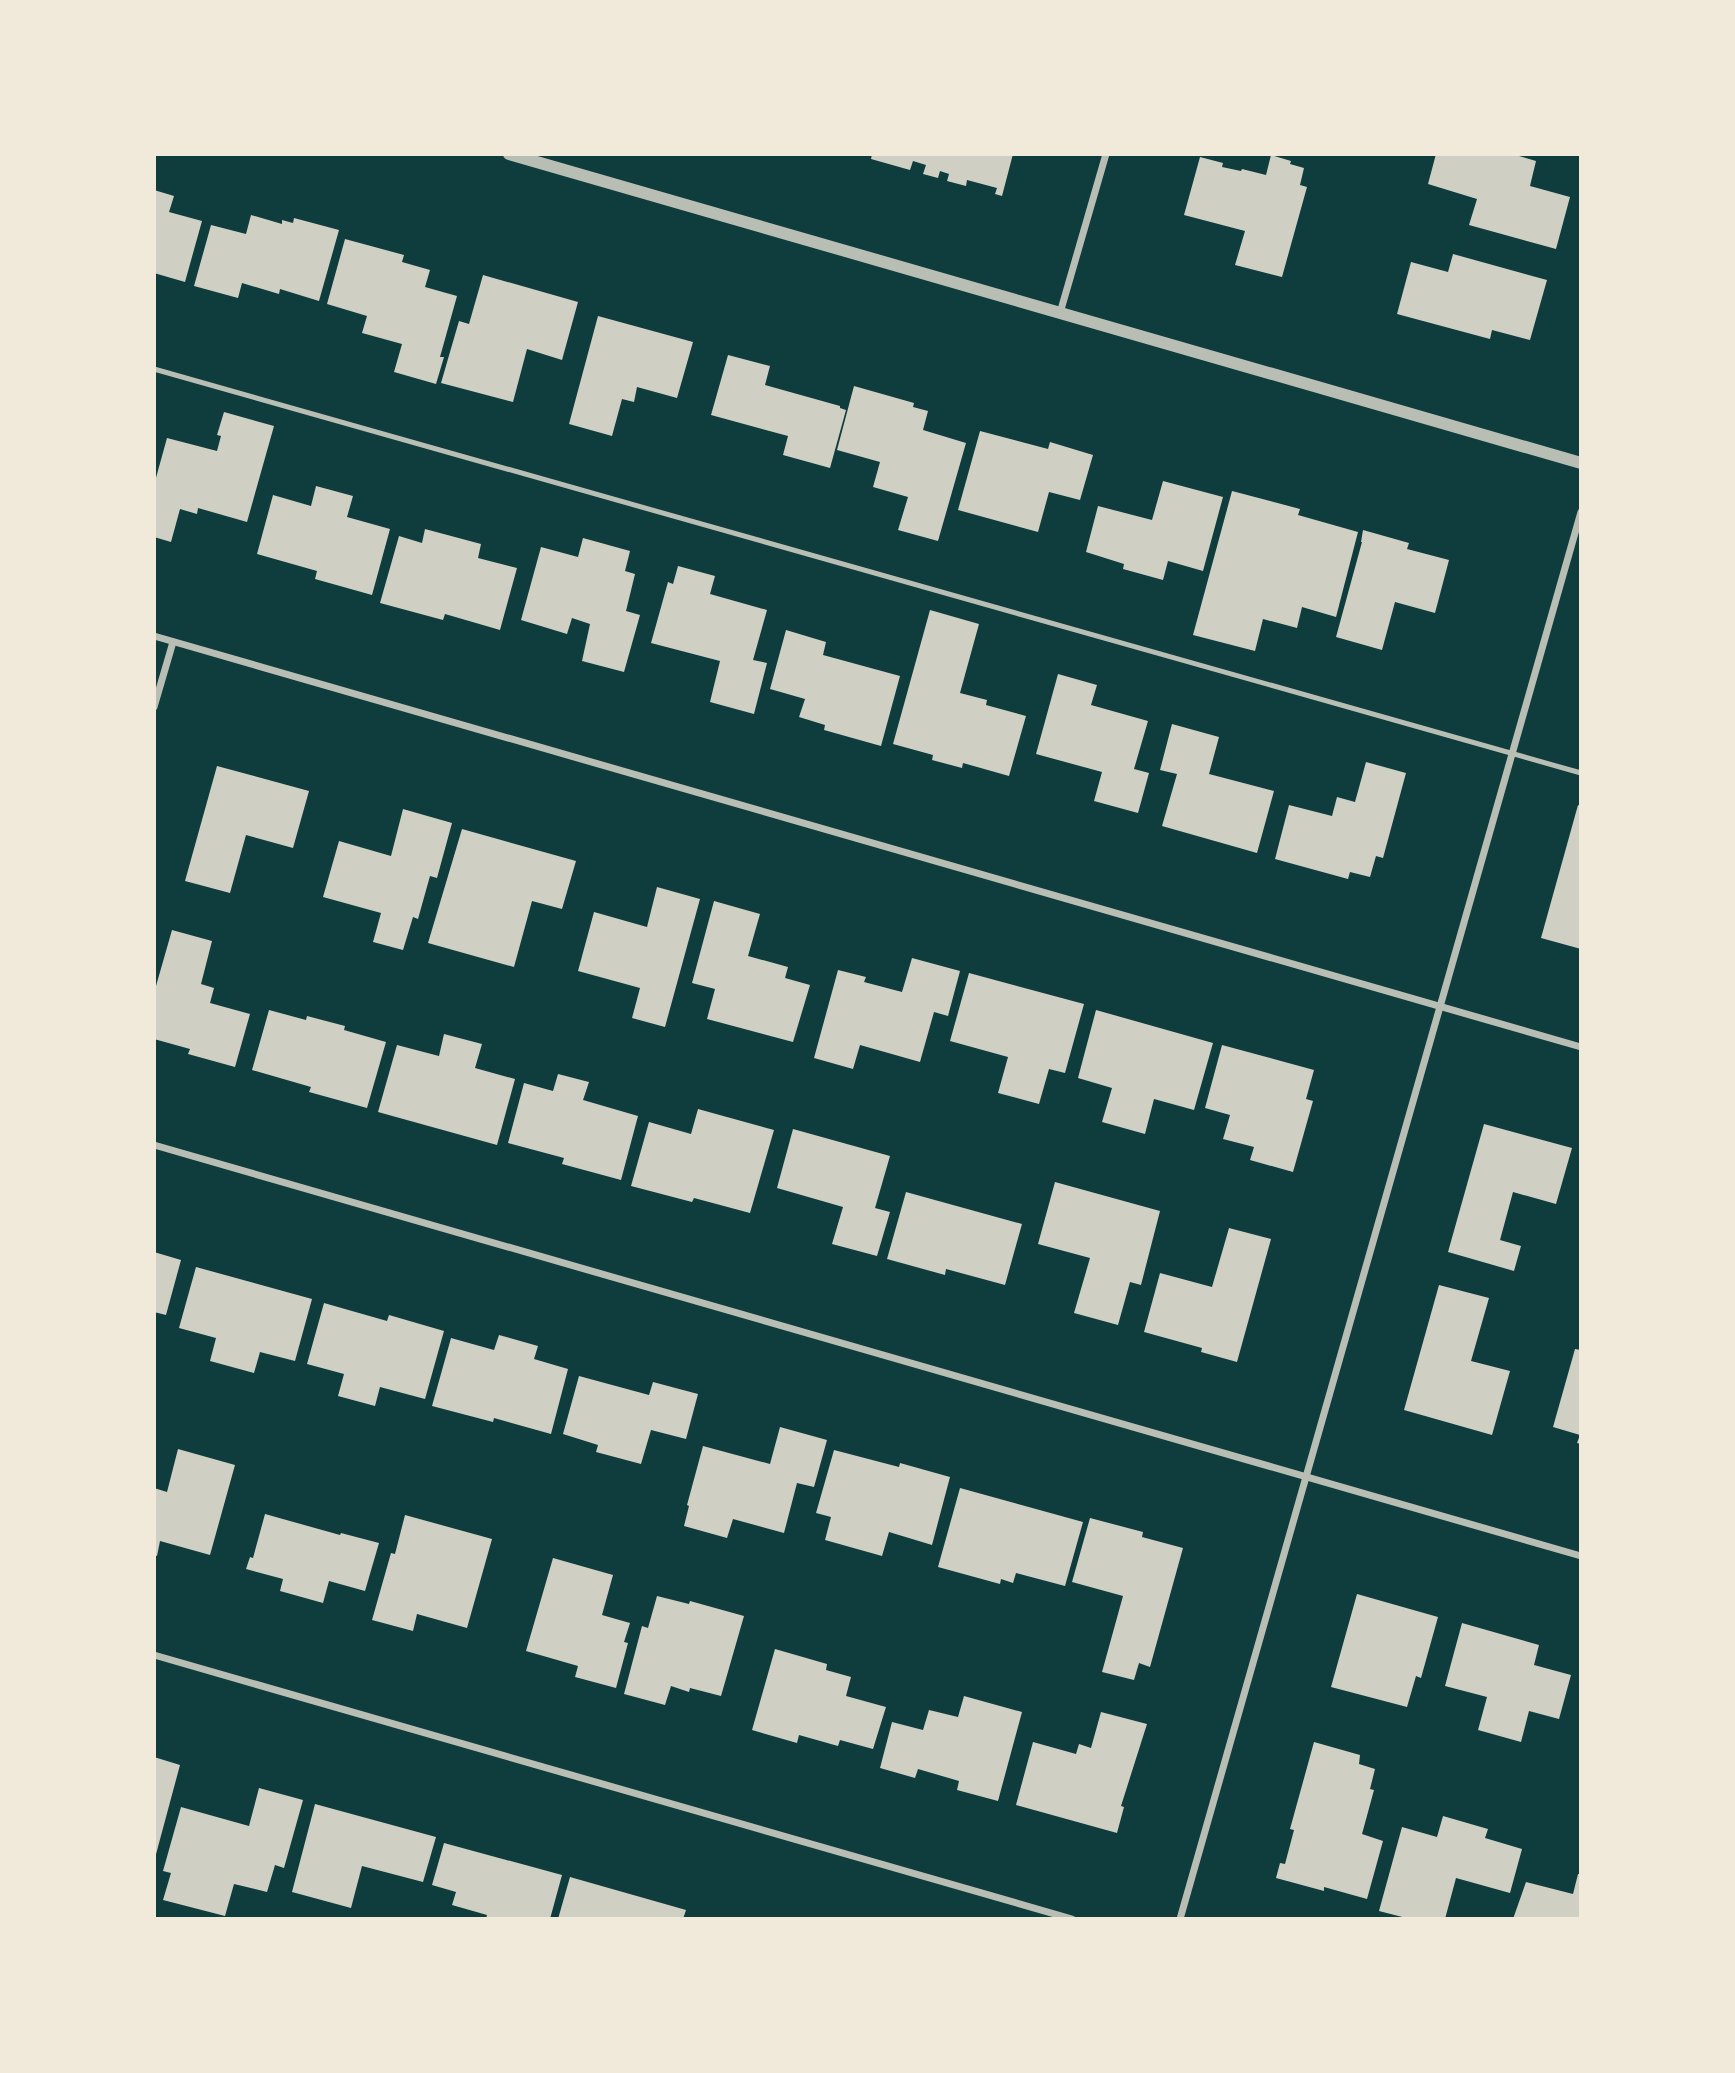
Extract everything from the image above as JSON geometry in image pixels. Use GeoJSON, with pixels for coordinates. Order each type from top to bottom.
{"type":"FeatureCollection","features":[{"type":"Feature","properties":{"kind":"street"},"geometry":{"type":"LineString","coordinates":[[509,154],[1581,463]]}},
{"type":"Feature","properties":{"kind":"street"},"geometry":{"type":"LineString","coordinates":[[1060,313],[1106,154]]}},
{"type":"Feature","properties":{"kind":"street"},"geometry":{"type":"LineString","coordinates":[[1180,1919],[1581,512]]}},
{"type":"Feature","properties":{"kind":"street"},"geometry":{"type":"LineString","coordinates":[[154,636],[1581,1047]]}},
{"type":"Feature","properties":{"kind":"street"},"geometry":{"type":"LineString","coordinates":[[154,707],[173,642]]}},
{"type":"Feature","properties":{"kind":"street"},"geometry":{"type":"LineString","coordinates":[[154,1145],[1581,1556]]}},
{"type":"Feature","properties":{"kind":"street"},"geometry":{"type":"LineString","coordinates":[[154,1655],[1072,1919]]}},
{"type":"Feature","properties":{"kind":"lane"},"geometry":{"type":"LineString","coordinates":[[154,369],[1581,773]]}},
{"type":"Feature","properties":{"kind":"building"},"geometry":{"type":"Polygon","coordinates":[[[872,154],[1013,154],[1002,196],[995,194],[997,188],[967,180],[966,186],[947,181],[949,174],[940,171],[938,178],[923,174],[926,165],[913,161],[910,170],[871,159],[872,154]]]}},
{"type":"Feature","properties":{"kind":"building"},"geometry":{"type":"Polygon","coordinates":[[[1436,154],[1512,154],[1536,161],[1530,186],[1570,197],[1556,249],[1469,225],[1477,199],[1428,184],[1436,154]]]}},
{"type":"Feature","properties":{"kind":"building"},"geometry":{"type":"Polygon","coordinates":[[[1271,155],[1304,168],[1300,185],[1307,187],[1282,277],[1235,265],[1245,231],[1184,215],[1200,157],[1223,163],[1222,167],[1266,175],[1271,155]]]}},
{"type":"Feature","properties":{"kind":"building"},"geometry":{"type":"Polygon","coordinates":[[[154,190],[174,196],[169,212],[202,221],[185,282],[154,273],[154,190]]]}},
{"type":"Feature","properties":{"kind":"building"},"geometry":{"type":"Polygon","coordinates":[[[251,215],[282,224],[282,220],[293,223],[294,218],[339,230],[319,301],[280,289],[279,294],[242,283],[238,298],[194,286],[211,225],[246,234],[251,215]]]}},
{"type":"Feature","properties":{"kind":"building"},"geometry":{"type":"Polygon","coordinates":[[[345,239],[404,255],[402,262],[430,270],[425,287],[457,296],[440,357],[444,357],[436,384],[394,372],[402,344],[362,333],[367,316],[327,304],[345,239]]]}},
{"type":"Feature","properties":{"kind":"building"},"geometry":{"type":"Polygon","coordinates":[[[1453,254],[1547,280],[1530,340],[1492,330],[1490,339],[1397,314],[1411,262],[1448,272],[1453,254]]]}},
{"type":"Feature","properties":{"kind":"building"},"geometry":{"type":"Polygon","coordinates":[[[483,275],[578,302],[562,360],[527,349],[513,402],[441,383],[459,321],[469,324],[483,275]]]}},
{"type":"Feature","properties":{"kind":"building"},"geometry":{"type":"Polygon","coordinates":[[[598,316],[693,342],[677,398],[637,387],[634,402],[622,399],[612,436],[569,424],[598,316]]]}},
{"type":"Feature","properties":{"kind":"building"},"geometry":{"type":"Polygon","coordinates":[[[728,355],[770,366],[765,385],[846,410],[830,468],[783,455],[788,436],[711,415],[728,355]]]}},
{"type":"Feature","properties":{"kind":"building"},"geometry":{"type":"Polygon","coordinates":[[[854,386],[914,403],[913,407],[928,411],[923,430],[966,443],[938,541],[898,530],[908,497],[873,487],[880,462],[837,450],[854,386]]]}},
{"type":"Feature","properties":{"kind":"building"},"geometry":{"type":"Polygon","coordinates":[[[224,412],[274,426],[247,522],[198,508],[197,514],[180,509],[171,542],[154,537],[154,485],[167,438],[217,451],[221,436],[217,435],[224,412]]]}},
{"type":"Feature","properties":{"kind":"building"},"geometry":{"type":"Polygon","coordinates":[[[980,431],[1048,449],[1050,442],[1093,455],[1080,500],[1049,492],[1038,532],[958,510],[980,431]]]}},
{"type":"Feature","properties":{"kind":"building"},"geometry":{"type":"Polygon","coordinates":[[[1163,481],[1223,497],[1203,571],[1168,561],[1163,580],[1123,569],[1124,564],[1086,552],[1098,506],[1152,520],[1163,481]]]}},
{"type":"Feature","properties":{"kind":"building"},"geometry":{"type":"Polygon","coordinates":[[[316,486],[353,496],[347,517],[390,529],[372,595],[315,579],[317,571],[257,554],[273,495],[311,506],[316,486]]]}},
{"type":"Feature","properties":{"kind":"building"},"geometry":{"type":"Polygon","coordinates":[[[1232,491],[1300,509],[1298,515],[1358,532],[1336,617],[1302,607],[1297,628],[1263,619],[1255,651],[1193,635],[1232,491]]]}},
{"type":"Feature","properties":{"kind":"building"},"geometry":{"type":"Polygon","coordinates":[[[425,529],[481,544],[478,558],[517,568],[500,630],[445,614],[443,620],[380,603],[399,536],[422,543],[425,529]]]}},
{"type":"Feature","properties":{"kind":"building"},"geometry":{"type":"Polygon","coordinates":[[[1363,530],[1409,543],[1407,549],[1449,560],[1435,613],[1395,602],[1382,650],[1336,637],[1363,530]]]}},
{"type":"Feature","properties":{"kind":"building"},"geometry":{"type":"Polygon","coordinates":[[[583,538],[630,551],[625,571],[635,574],[626,611],[640,615],[624,672],[582,661],[590,624],[572,618],[567,634],[521,620],[541,547],[578,557],[583,538]]]}},
{"type":"Feature","properties":{"kind":"building"},"geometry":{"type":"Polygon","coordinates":[[[678,566],[715,576],[710,594],[767,610],[753,660],[767,663],[754,714],[710,702],[720,661],[651,643],[668,582],[673,584],[678,566]]]}},
{"type":"Feature","properties":{"kind":"building"},"geometry":{"type":"Polygon","coordinates":[[[930,610],[979,624],[960,693],[987,700],[986,705],[1026,716],[1009,776],[963,763],[962,768],[932,760],[933,755],[893,744],[930,610]]]}},
{"type":"Feature","properties":{"kind":"building"},"geometry":{"type":"Polygon","coordinates":[[[786,630],[826,642],[823,655],[900,676],[881,746],[824,730],[825,725],[799,717],[805,699],[770,689],[786,630]]]}},
{"type":"Feature","properties":{"kind":"building"},"geometry":{"type":"Polygon","coordinates":[[[1058,674],[1097,685],[1091,705],[1148,721],[1134,769],[1149,773],[1138,813],[1094,801],[1102,772],[1036,754],[1058,674]]]}},
{"type":"Feature","properties":{"kind":"building"},"geometry":{"type":"Polygon","coordinates":[[[1172,724],[1219,737],[1209,774],[1274,791],[1257,853],[1162,826],[1177,774],[1160,770],[1172,724]]]}},
{"type":"Feature","properties":{"kind":"building"},"geometry":{"type":"Polygon","coordinates":[[[1366,762],[1406,773],[1383,858],[1376,856],[1370,877],[1350,872],[1348,879],[1275,859],[1289,805],[1332,816],[1337,797],[1355,802],[1366,762]]]}},
{"type":"Feature","properties":{"kind":"building"},"geometry":{"type":"Polygon","coordinates":[[[217,766],[309,791],[293,848],[246,835],[230,893],[185,881],[217,766]]]}},
{"type":"Feature","properties":{"kind":"building"},"geometry":{"type":"Polygon","coordinates":[[[1578,805],[1581,806],[1581,949],[1541,938],[1578,805]]]}},
{"type":"Feature","properties":{"kind":"building"},"geometry":{"type":"Polygon","coordinates":[[[403,809],[452,823],[437,878],[430,876],[418,919],[413,917],[403,950],[373,942],[381,913],[323,897],[339,841],[391,856],[403,809]]]}},
{"type":"Feature","properties":{"kind":"building"},"geometry":{"type":"Polygon","coordinates":[[[462,829],[576,861],[562,909],[532,901],[514,967],[428,943],[462,829]]]}},
{"type":"Feature","properties":{"kind":"building"},"geometry":{"type":"Polygon","coordinates":[[[657,887],[700,899],[665,1027],[632,1018],[640,988],[578,971],[594,912],[647,927],[657,887]]]}},
{"type":"Feature","properties":{"kind":"building"},"geometry":{"type":"Polygon","coordinates":[[[714,901],[760,914],[748,956],[788,967],[785,978],[810,985],[793,1042],[707,1019],[715,989],[692,983],[714,901]]]}},
{"type":"Feature","properties":{"kind":"building"},"geometry":{"type":"Polygon","coordinates":[[[172,930],[212,941],[201,984],[214,988],[210,1003],[250,1014],[235,1067],[188,1054],[190,1049],[154,1039],[154,993],[172,930]]]}},
{"type":"Feature","properties":{"kind":"building"},"geometry":{"type":"Polygon","coordinates":[[[912,958],[960,971],[948,1016],[934,1012],[920,1062],[860,1045],[853,1069],[814,1058],[838,970],[866,977],[864,982],[902,992],[912,958]]]}},
{"type":"Feature","properties":{"kind":"building"},"geometry":{"type":"Polygon","coordinates":[[[969,973],[1084,1004],[1065,1073],[1049,1069],[1039,1104],[998,1093],[1008,1057],[950,1041],[969,973]]]}},
{"type":"Feature","properties":{"kind":"building"},"geometry":{"type":"Polygon","coordinates":[[[269,1010],[306,1020],[307,1016],[345,1026],[344,1030],[386,1042],[367,1108],[309,1092],[311,1087],[252,1070],[269,1010]]]}},
{"type":"Feature","properties":{"kind":"building"},"geometry":{"type":"Polygon","coordinates":[[[1096,1010],[1213,1043],[1194,1110],[1154,1099],[1145,1134],[1102,1122],[1112,1088],[1078,1078],[1096,1010]]]}},
{"type":"Feature","properties":{"kind":"building"},"geometry":{"type":"Polygon","coordinates":[[[444,1034],[482,1044],[475,1068],[515,1079],[497,1145],[378,1112],[397,1045],[439,1056],[444,1034]]]}},
{"type":"Feature","properties":{"kind":"building"},"geometry":{"type":"Polygon","coordinates":[[[1222,1045],[1314,1070],[1306,1099],[1313,1101],[1293,1172],[1250,1160],[1254,1147],[1223,1139],[1230,1115],[1205,1108],[1222,1045]]]}},
{"type":"Feature","properties":{"kind":"building"},"geometry":{"type":"Polygon","coordinates":[[[558,1074],[589,1082],[583,1100],[638,1116],[621,1180],[562,1164],[564,1158],[508,1143],[524,1083],[553,1091],[558,1074]]]}},
{"type":"Feature","properties":{"kind":"building"},"geometry":{"type":"Polygon","coordinates":[[[698,1109],[774,1130],[750,1213],[694,1198],[692,1202],[631,1186],[649,1122],[691,1134],[698,1109]]]}},
{"type":"Feature","properties":{"kind":"building"},"geometry":{"type":"Polygon","coordinates":[[[1484,1124],[1572,1148],[1556,1204],[1513,1192],[1500,1240],[1521,1246],[1514,1271],[1448,1252],[1484,1124]]]}},
{"type":"Feature","properties":{"kind":"building"},"geometry":{"type":"Polygon","coordinates":[[[793,1129],[890,1156],[875,1208],[890,1212],[877,1256],[832,1244],[843,1207],[777,1188],[793,1129]]]}},
{"type":"Feature","properties":{"kind":"building"},"geometry":{"type":"Polygon","coordinates":[[[1055,1182],[1160,1211],[1141,1285],[1130,1282],[1118,1325],[1074,1313],[1090,1258],[1038,1244],[1055,1182]]]}},
{"type":"Feature","properties":{"kind":"building"},"geometry":{"type":"Polygon","coordinates":[[[906,1192],[1022,1224],[1005,1285],[946,1269],[945,1275],[887,1259],[906,1192]]]}},
{"type":"Feature","properties":{"kind":"building"},"geometry":{"type":"Polygon","coordinates":[[[1229,1228],[1271,1239],[1237,1362],[1201,1352],[1202,1348],[1144,1332],[1160,1273],[1212,1287],[1229,1228]]]}},
{"type":"Feature","properties":{"kind":"building"},"geometry":{"type":"Polygon","coordinates":[[[154,1252],[181,1260],[166,1315],[154,1312],[154,1252]]]}},
{"type":"Feature","properties":{"kind":"building"},"geometry":{"type":"Polygon","coordinates":[[[196,1267],[312,1299],[295,1361],[260,1352],[254,1373],[210,1361],[216,1338],[179,1328],[196,1267]]]}},
{"type":"Feature","properties":{"kind":"building"},"geometry":{"type":"Polygon","coordinates":[[[1439,1285],[1489,1298],[1471,1361],[1510,1371],[1492,1435],[1404,1410],[1439,1285]]]}},
{"type":"Feature","properties":{"kind":"building"},"geometry":{"type":"Polygon","coordinates":[[[324,1303],[387,1321],[389,1315],[444,1331],[425,1399],[380,1387],[375,1406],[338,1396],[344,1374],[307,1364],[324,1303]]]}},
{"type":"Feature","properties":{"kind":"building"},"geometry":{"type":"Polygon","coordinates":[[[499,1335],[538,1346],[534,1359],[568,1369],[551,1434],[494,1418],[493,1422],[432,1406],[451,1338],[494,1350],[499,1335]]]}},
{"type":"Feature","properties":{"kind":"building"},"geometry":{"type":"Polygon","coordinates":[[[1575,1349],[1581,1350],[1581,1444],[1577,1443],[1580,1435],[1553,1427],[1575,1349]]]}},
{"type":"Feature","properties":{"kind":"building"},"geometry":{"type":"Polygon","coordinates":[[[579,1376],[649,1395],[653,1382],[698,1394],[686,1439],[651,1430],[641,1464],[596,1452],[598,1445],[563,1434],[579,1376]]]}},
{"type":"Feature","properties":{"kind":"building"},"geometry":{"type":"Polygon","coordinates":[[[780,1427],[827,1440],[814,1487],[797,1483],[784,1533],[733,1519],[727,1538],[684,1526],[703,1446],[770,1464],[780,1427]]]}},
{"type":"Feature","properties":{"kind":"building"},"geometry":{"type":"Polygon","coordinates":[[[178,1449],[235,1465],[210,1555],[160,1541],[157,1556],[154,1555],[154,1488],[167,1492],[178,1449]]]}},
{"type":"Feature","properties":{"kind":"building"},"geometry":{"type":"Polygon","coordinates":[[[834,1450],[899,1467],[900,1463],[950,1477],[932,1545],[889,1532],[882,1556],[825,1540],[831,1517],[816,1513],[834,1450]]]}},
{"type":"Feature","properties":{"kind":"building"},"geometry":{"type":"Polygon","coordinates":[[[960,1488],[1083,1522],[1065,1586],[1016,1573],[1013,1583],[1001,1579],[1000,1584],[938,1567],[960,1488]]]}},
{"type":"Feature","properties":{"kind":"building"},"geometry":{"type":"Polygon","coordinates":[[[265,1514],[379,1543],[365,1591],[329,1581],[323,1603],[280,1591],[283,1579],[246,1569],[250,1557],[253,1558],[265,1514]]]}},
{"type":"Feature","properties":{"kind":"building"},"geometry":{"type":"Polygon","coordinates":[[[405,1515],[492,1539],[467,1628],[417,1614],[413,1631],[372,1620],[391,1553],[395,1554],[405,1515]]]}},
{"type":"Feature","properties":{"kind":"building"},"geometry":{"type":"Polygon","coordinates":[[[1090,1518],[1143,1532],[1142,1537],[1183,1548],[1150,1667],[1139,1663],[1134,1680],[1102,1672],[1123,1596],[1072,1582],[1090,1518]]]}},
{"type":"Feature","properties":{"kind":"building"},"geometry":{"type":"Polygon","coordinates":[[[553,1558],[613,1575],[602,1615],[630,1623],[624,1642],[628,1643],[616,1688],[575,1677],[578,1666],[526,1651],[553,1558]]]}},
{"type":"Feature","properties":{"kind":"building"},"geometry":{"type":"Polygon","coordinates":[[[1357,1594],[1438,1617],[1421,1678],[1416,1676],[1407,1707],[1331,1687],[1357,1594]]]}},
{"type":"Feature","properties":{"kind":"building"},"geometry":{"type":"Polygon","coordinates":[[[657,1596],[689,1604],[690,1601],[744,1616],[721,1696],[690,1688],[689,1692],[671,1686],[665,1705],[624,1694],[642,1626],[648,1628],[657,1596]]]}},
{"type":"Feature","properties":{"kind":"building"},"geometry":{"type":"Polygon","coordinates":[[[1462,1623],[1539,1645],[1534,1665],[1571,1675],[1559,1719],[1529,1711],[1521,1742],[1478,1730],[1487,1697],[1445,1686],[1462,1623]]]}},
{"type":"Feature","properties":{"kind":"building"},"geometry":{"type":"Polygon","coordinates":[[[775,1649],[827,1664],[826,1670],[851,1677],[846,1696],[886,1707],[873,1749],[840,1740],[838,1746],[799,1735],[797,1743],[752,1730],[775,1649]]]}},
{"type":"Feature","properties":{"kind":"building"},"geometry":{"type":"Polygon","coordinates":[[[964,1696],[1022,1712],[998,1801],[957,1790],[959,1781],[918,1769],[915,1778],[880,1768],[892,1722],[923,1730],[929,1710],[958,1717],[964,1696]]]}},
{"type":"Feature","properties":{"kind":"building"},"geometry":{"type":"Polygon","coordinates":[[[1101,1712],[1147,1724],[1121,1806],[1124,1807],[1117,1833],[1016,1805],[1033,1742],[1076,1754],[1079,1744],[1091,1748],[1101,1712]]]}},
{"type":"Feature","properties":{"kind":"building"},"geometry":{"type":"Polygon","coordinates":[[[1314,1742],[1360,1755],[1359,1764],[1375,1769],[1370,1789],[1374,1790],[1362,1834],[1383,1841],[1367,1899],[1276,1878],[1280,1863],[1285,1864],[1294,1830],[1290,1829],[1314,1742]]]}},
{"type":"Feature","properties":{"kind":"building"},"geometry":{"type":"Polygon","coordinates":[[[154,1757],[180,1765],[155,1858],[154,1858],[154,1757]]]}},
{"type":"Feature","properties":{"kind":"building"},"geometry":{"type":"Polygon","coordinates":[[[259,1788],[303,1800],[284,1868],[275,1865],[267,1892],[234,1884],[225,1916],[163,1900],[171,1873],[163,1871],[181,1807],[249,1826],[259,1788]]]}},
{"type":"Feature","properties":{"kind":"building"},"geometry":{"type":"Polygon","coordinates":[[[315,1804],[436,1837],[423,1882],[362,1866],[351,1908],[292,1892],[315,1804]]]}},
{"type":"Feature","properties":{"kind":"building"},"geometry":{"type":"Polygon","coordinates":[[[1443,1816],[1488,1829],[1485,1838],[1522,1849],[1510,1893],[1456,1878],[1445,1919],[1410,1919],[1379,1911],[1402,1827],[1437,1837],[1443,1816]]]}},
{"type":"Feature","properties":{"kind":"building"},"geometry":{"type":"Polygon","coordinates":[[[444,1843],[562,1875],[550,1919],[486,1919],[487,1915],[452,1905],[456,1892],[432,1885],[444,1843]]]}},
{"type":"Feature","properties":{"kind":"building"},"geometry":{"type":"Polygon","coordinates":[[[1578,1874],[1581,1874],[1581,1919],[1513,1919],[1526,1882],[1573,1894],[1578,1874]]]}},
{"type":"Feature","properties":{"kind":"building"},"geometry":{"type":"Polygon","coordinates":[[[570,1877],[686,1910],[683,1919],[558,1919],[570,1877]]]}}]}
